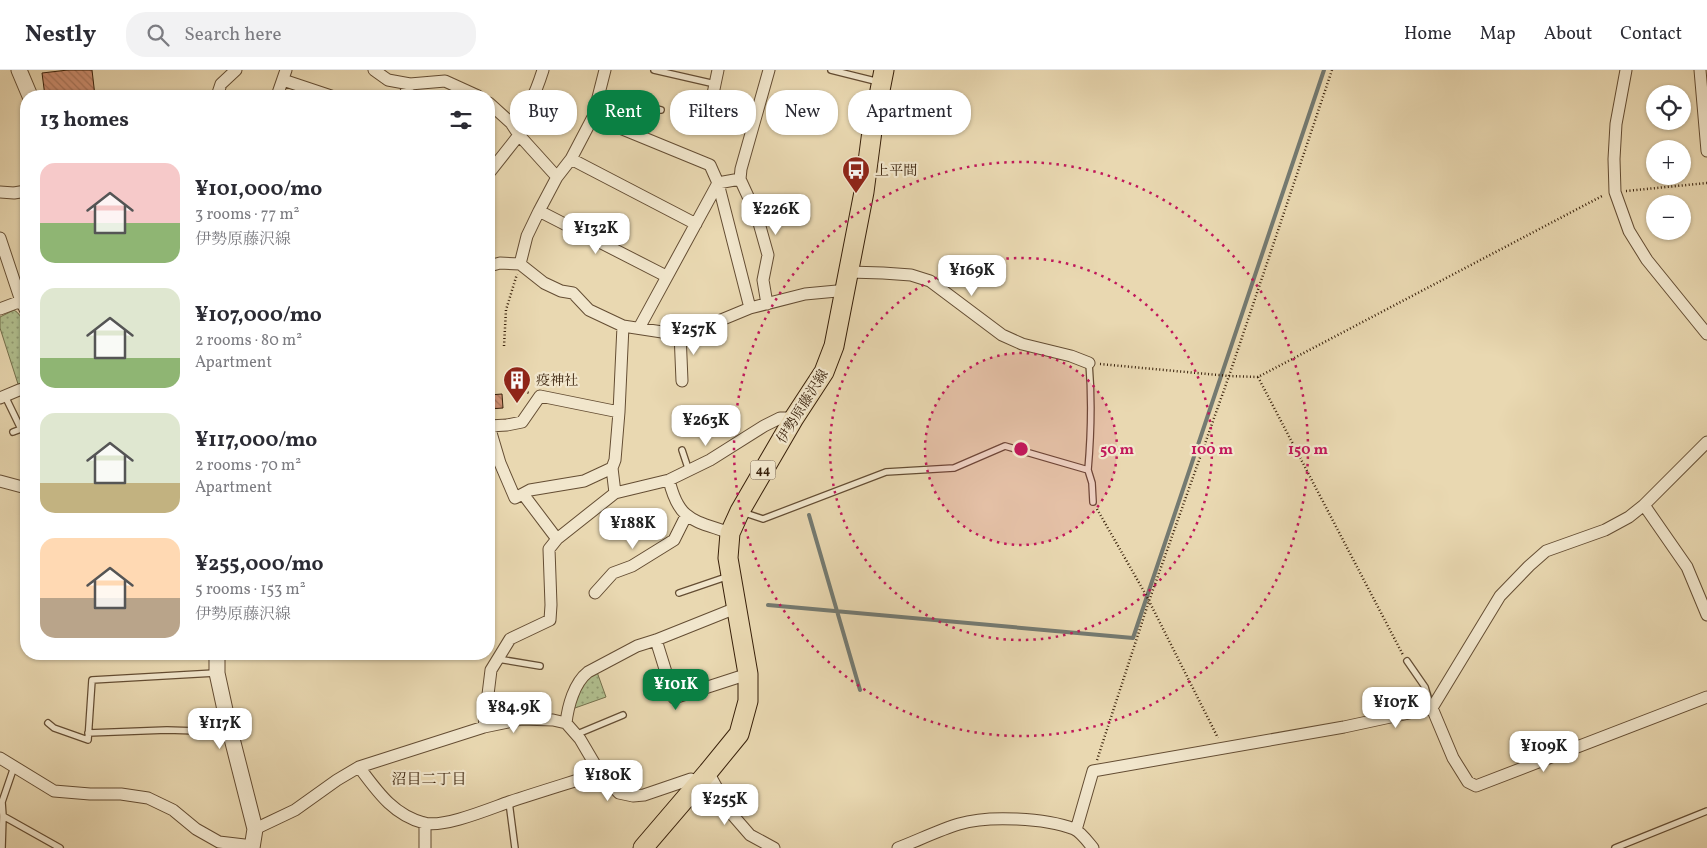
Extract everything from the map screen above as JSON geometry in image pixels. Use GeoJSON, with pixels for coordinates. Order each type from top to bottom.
{"type":"FeatureCollection","features":[{"type":"Feature","properties":{"kind":"main road","name":"伊勢原藤沢線"},"geometry":{"type":"LineString","coordinates":[[643,848],[739,734],[748,702],[748,674],[728,558],[730,533],[740,511],[830,360],[839,326],[883,76]]}},
{"type":"Feature","properties":{"kind":"street"},"geometry":{"type":"LineString","coordinates":[[19,70],[27,90]]}},
{"type":"Feature","properties":{"kind":"street"},"geometry":{"type":"LineString","coordinates":[[219,90],[221,84],[236,70]]}},
{"type":"Feature","properties":{"kind":"street"},"geometry":{"type":"LineString","coordinates":[[374,70],[388,80],[410,84],[445,81],[465,90]]}},
{"type":"Feature","properties":{"kind":"street"},"geometry":{"type":"LineString","coordinates":[[536,90],[543,70]]}},
{"type":"Feature","properties":{"kind":"street"},"geometry":{"type":"LineString","coordinates":[[600,90],[605,70]]}},
{"type":"Feature","properties":{"kind":"street"},"geometry":{"type":"LineString","coordinates":[[714,90],[718,70]]}},
{"type":"Feature","properties":{"kind":"street"},"geometry":{"type":"LineString","coordinates":[[767,304],[763,280],[768,255],[757,216],[740,179],[741,169],[769,70]]}},
{"type":"Feature","properties":{"kind":"street"},"geometry":{"type":"LineString","coordinates":[[1626,70],[1616,124],[1615,192],[1629,231],[1647,260],[1707,334]]}},
{"type":"Feature","properties":{"kind":"street"},"geometry":{"type":"LineString","coordinates":[[1700,70],[1707,151]]}},
{"type":"Feature","properties":{"kind":"street"},"geometry":{"type":"LineString","coordinates":[[279,90],[284,75],[318,90]]}},
{"type":"Feature","properties":{"kind":"street"},"geometry":{"type":"LineString","coordinates":[[407,90],[410,84]]}},
{"type":"Feature","properties":{"kind":"street"},"geometry":{"type":"LineString","coordinates":[[495,108],[510,122]]}},
{"type":"Feature","properties":{"kind":"street"},"geometry":{"type":"LineString","coordinates":[[520,264],[527,236],[538,211],[587,128]]}},
{"type":"Feature","properties":{"kind":"street"},"geometry":{"type":"LineString","coordinates":[[495,165],[519,135],[557,177]]}},
{"type":"Feature","properties":{"kind":"street"},"geometry":{"type":"LineString","coordinates":[[637,135],[710,165],[718,183],[750,308]]}},
{"type":"Feature","properties":{"kind":"street"},"geometry":{"type":"LineString","coordinates":[[571,158],[696,224]]}},
{"type":"Feature","properties":{"kind":"street"},"geometry":{"type":"LineString","coordinates":[[718,183],[740,179]]}},
{"type":"Feature","properties":{"kind":"street"},"geometry":{"type":"LineString","coordinates":[[639,328],[718,183]]}},
{"type":"Feature","properties":{"kind":"street"},"geometry":{"type":"LineString","coordinates":[[0,192],[20,192]]}},
{"type":"Feature","properties":{"kind":"street"},"geometry":{"type":"LineString","coordinates":[[538,211],[666,276]]}},
{"type":"Feature","properties":{"kind":"street"},"geometry":{"type":"LineString","coordinates":[[0,238],[20,295]]}},
{"type":"Feature","properties":{"kind":"street"},"geometry":{"type":"LineString","coordinates":[[495,264],[520,264],[544,283],[561,291],[573,293],[589,310],[623,326],[675,334],[692,332],[750,308],[805,294],[845,292]]}},
{"type":"Feature","properties":{"kind":"street"},"geometry":{"type":"LineString","coordinates":[[849,272],[883,272],[911,275],[930,281],[1002,335],[1022,344],[1071,356],[1089,363]]}},
{"type":"Feature","properties":{"kind":"street"},"geometry":{"type":"LineString","coordinates":[[0,310],[20,307]]}},
{"type":"Feature","properties":{"kind":"street"},"geometry":{"type":"LineString","coordinates":[[495,446],[515,498],[530,490],[584,482],[612,468],[620,454],[619,412],[623,326]]}},
{"type":"Feature","properties":{"kind":"street"},"geometry":{"type":"LineString","coordinates":[[680,333],[682,381]]}},
{"type":"Feature","properties":{"kind":"street"},"geometry":{"type":"LineString","coordinates":[[2,397],[20,390]]}},
{"type":"Feature","properties":{"kind":"street"},"geometry":{"type":"LineString","coordinates":[[495,426],[522,422],[540,396],[619,412]]}},
{"type":"Feature","properties":{"kind":"street"},"geometry":{"type":"LineString","coordinates":[[484,727],[491,670],[510,639],[550,620],[549,549],[557,539],[615,493],[669,480],[710,460],[780,418],[794,418]]}},
{"type":"Feature","properties":{"kind":"street"},"geometry":{"type":"LineString","coordinates":[[1076,830],[1093,771],[1344,727],[1432,708],[1500,596],[1529,566],[1546,551],[1605,530],[1629,517],[1707,442]]}},
{"type":"Feature","properties":{"kind":"street"},"geometry":{"type":"LineString","coordinates":[[612,468],[615,493]]}},
{"type":"Feature","properties":{"kind":"street"},"geometry":{"type":"LineString","coordinates":[[669,480],[673,496],[686,516],[730,533]]}},
{"type":"Feature","properties":{"kind":"street"},"geometry":{"type":"LineString","coordinates":[[0,481],[20,486]]}},
{"type":"Feature","properties":{"kind":"street"},"geometry":{"type":"LineString","coordinates":[[523,494],[557,539]]}},
{"type":"Feature","properties":{"kind":"street"},"geometry":{"type":"LineString","coordinates":[[1644,504],[1687,567],[1707,615]]}},
{"type":"Feature","properties":{"kind":"street"},"geometry":{"type":"LineString","coordinates":[[610,595],[598,590],[614,573],[632,566],[674,540],[686,516]]}},
{"type":"Feature","properties":{"kind":"street"},"geometry":{"type":"LineString","coordinates":[[566,723],[568,707],[581,677],[588,672],[638,646],[736,608]]}},
{"type":"Feature","properties":{"kind":"street"},"geometry":{"type":"LineString","coordinates":[[656,640],[674,698],[748,674]]}},
{"type":"Feature","properties":{"kind":"street"},"geometry":{"type":"LineString","coordinates":[[0,758],[54,792],[121,794],[148,798],[173,810],[196,830],[219,842],[252,847],[255,829],[217,673],[217,660]]}},
{"type":"Feature","properties":{"kind":"street"},"geometry":{"type":"LineString","coordinates":[[1432,708],[1453,758],[1468,782],[1476,786],[1707,698]]}},
{"type":"Feature","properties":{"kind":"street"},"geometry":{"type":"LineString","coordinates":[[255,829],[295,810],[359,767],[484,727],[522,719],[553,720],[566,723],[580,739],[600,773],[619,793],[633,796],[644,795],[703,778],[750,835],[774,848]]}},
{"type":"Feature","properties":{"kind":"street"},"geometry":{"type":"LineString","coordinates":[[359,767],[381,797],[405,815],[425,823],[437,824],[489,810],[600,773]]}},
{"type":"Feature","properties":{"kind":"street"},"geometry":{"type":"LineString","coordinates":[[898,848],[960,824],[984,819],[1050,823],[1076,830],[1093,848]]}},
{"type":"Feature","properties":{"kind":"street"},"geometry":{"type":"LineString","coordinates":[[425,823],[425,848]]}},
{"type":"Feature","properties":{"kind":"lane"},"geometry":{"type":"LineString","coordinates":[[654,70],[715,84]]}},
{"type":"Feature","properties":{"kind":"lane"},"geometry":{"type":"LineString","coordinates":[[831,70],[883,76]]}},
{"type":"Feature","properties":{"kind":"lane"},"geometry":{"type":"LineString","coordinates":[[1089,363],[1091,384],[1088,470],[1092,483],[1093,502]]}},
{"type":"Feature","properties":{"kind":"lane"},"geometry":{"type":"LineString","coordinates":[[2,397],[20,422]]}},
{"type":"Feature","properties":{"kind":"lane"},"geometry":{"type":"LineString","coordinates":[[13,432],[20,429]]}},
{"type":"Feature","properties":{"kind":"lane"},"geometry":{"type":"LineString","coordinates":[[740,511],[762,519],[886,472],[954,468],[1005,446],[1088,470]]}},
{"type":"Feature","properties":{"kind":"lane"},"geometry":{"type":"LineString","coordinates":[[682,450],[689,471]]}},
{"type":"Feature","properties":{"kind":"lane"},"geometry":{"type":"LineString","coordinates":[[678,593],[731,576]]}},
{"type":"Feature","properties":{"kind":"lane"},"geometry":{"type":"LineString","coordinates":[[498,659],[540,666]]}},
{"type":"Feature","properties":{"kind":"lane"},"geometry":{"type":"LineString","coordinates":[[1407,661],[1425,686],[1432,708]]}},
{"type":"Feature","properties":{"kind":"lane"},"geometry":{"type":"LineString","coordinates":[[48,723],[54,728],[88,740],[92,680],[217,673]]}},
{"type":"Feature","properties":{"kind":"lane"},"geometry":{"type":"LineString","coordinates":[[575,734],[623,715]]}},
{"type":"Feature","properties":{"kind":"lane"},"geometry":{"type":"LineString","coordinates":[[88,733],[167,730],[231,733]]}},
{"type":"Feature","properties":{"kind":"lane"},"geometry":{"type":"LineString","coordinates":[[2,848],[3,816],[1,802],[14,767]]}},
{"type":"Feature","properties":{"kind":"lane"},"geometry":{"type":"LineString","coordinates":[[509,802],[515,848]]}},
{"type":"Feature","properties":{"kind":"lane"},"geometry":{"type":"LineString","coordinates":[[1615,848],[1707,811]]}},
{"type":"Feature","properties":{"kind":"lane"},"geometry":{"type":"LineString","coordinates":[[3,816],[60,848]]}},
{"type":"Feature","properties":{"kind":"path"},"geometry":{"type":"LineString","coordinates":[[1093,771],[1149,601],[1229,376],[1332,70]]}},
{"type":"Feature","properties":{"kind":"path"},"geometry":{"type":"LineString","coordinates":[[1089,363],[1258,377],[1604,195],[1615,192],[1707,184]]}},
{"type":"Feature","properties":{"kind":"path"},"geometry":{"type":"LineString","coordinates":[[504,346],[506,310],[520,264]]}},
{"type":"Feature","properties":{"kind":"path"},"geometry":{"type":"LineString","coordinates":[[1258,377],[1407,661]]}},
{"type":"Feature","properties":{"kind":"path"},"geometry":{"type":"LineString","coordinates":[[511,387],[526,392]]}},
{"type":"Feature","properties":{"kind":"path"},"geometry":{"type":"LineString","coordinates":[[1093,502],[1149,601],[1224,748]]}},
{"type":"Feature","properties":{"kind":"green space"},"geometry":{"type":"Polygon","coordinates":[[[14,310],[20,315],[20,384],[18,384],[0,328],[0,317],[14,310]]]}},
{"type":"Feature","properties":{"kind":"green space"},"geometry":{"type":"Polygon","coordinates":[[[597,672],[606,697],[575,708],[572,704],[583,677],[597,672]]]}},
{"type":"Feature","properties":{"kind":"building"},"geometry":{"type":"Polygon","coordinates":[[[92,70],[94,90],[44,90],[42,73],[92,70]]]}},
{"type":"Feature","properties":{"kind":"building"},"geometry":{"type":"Polygon","coordinates":[[[502,394],[503,408],[495,409],[495,395],[502,394]]]}},
{"type":"Feature","properties":{"kind":"waterway"},"geometry":{"type":"LineString","coordinates":[[768,605],[1133,638],[1324,70]]}},
{"type":"Feature","properties":{"kind":"waterway"},"geometry":{"type":"LineString","coordinates":[[809,515],[860,690]]}},
{"type":"Feature","properties":{"kind":"place","name":"上平間"},"geometry":{"type":"Point","coordinates":[856,194]}},
{"type":"Feature","properties":{"kind":"place","name":"疫神社"},"geometry":{"type":"Point","coordinates":[517,404]}},
{"type":"Feature","properties":{"kind":"district","name":"沼目二丁目"},"geometry":{"type":"Point","coordinates":[429,779]}}]}
